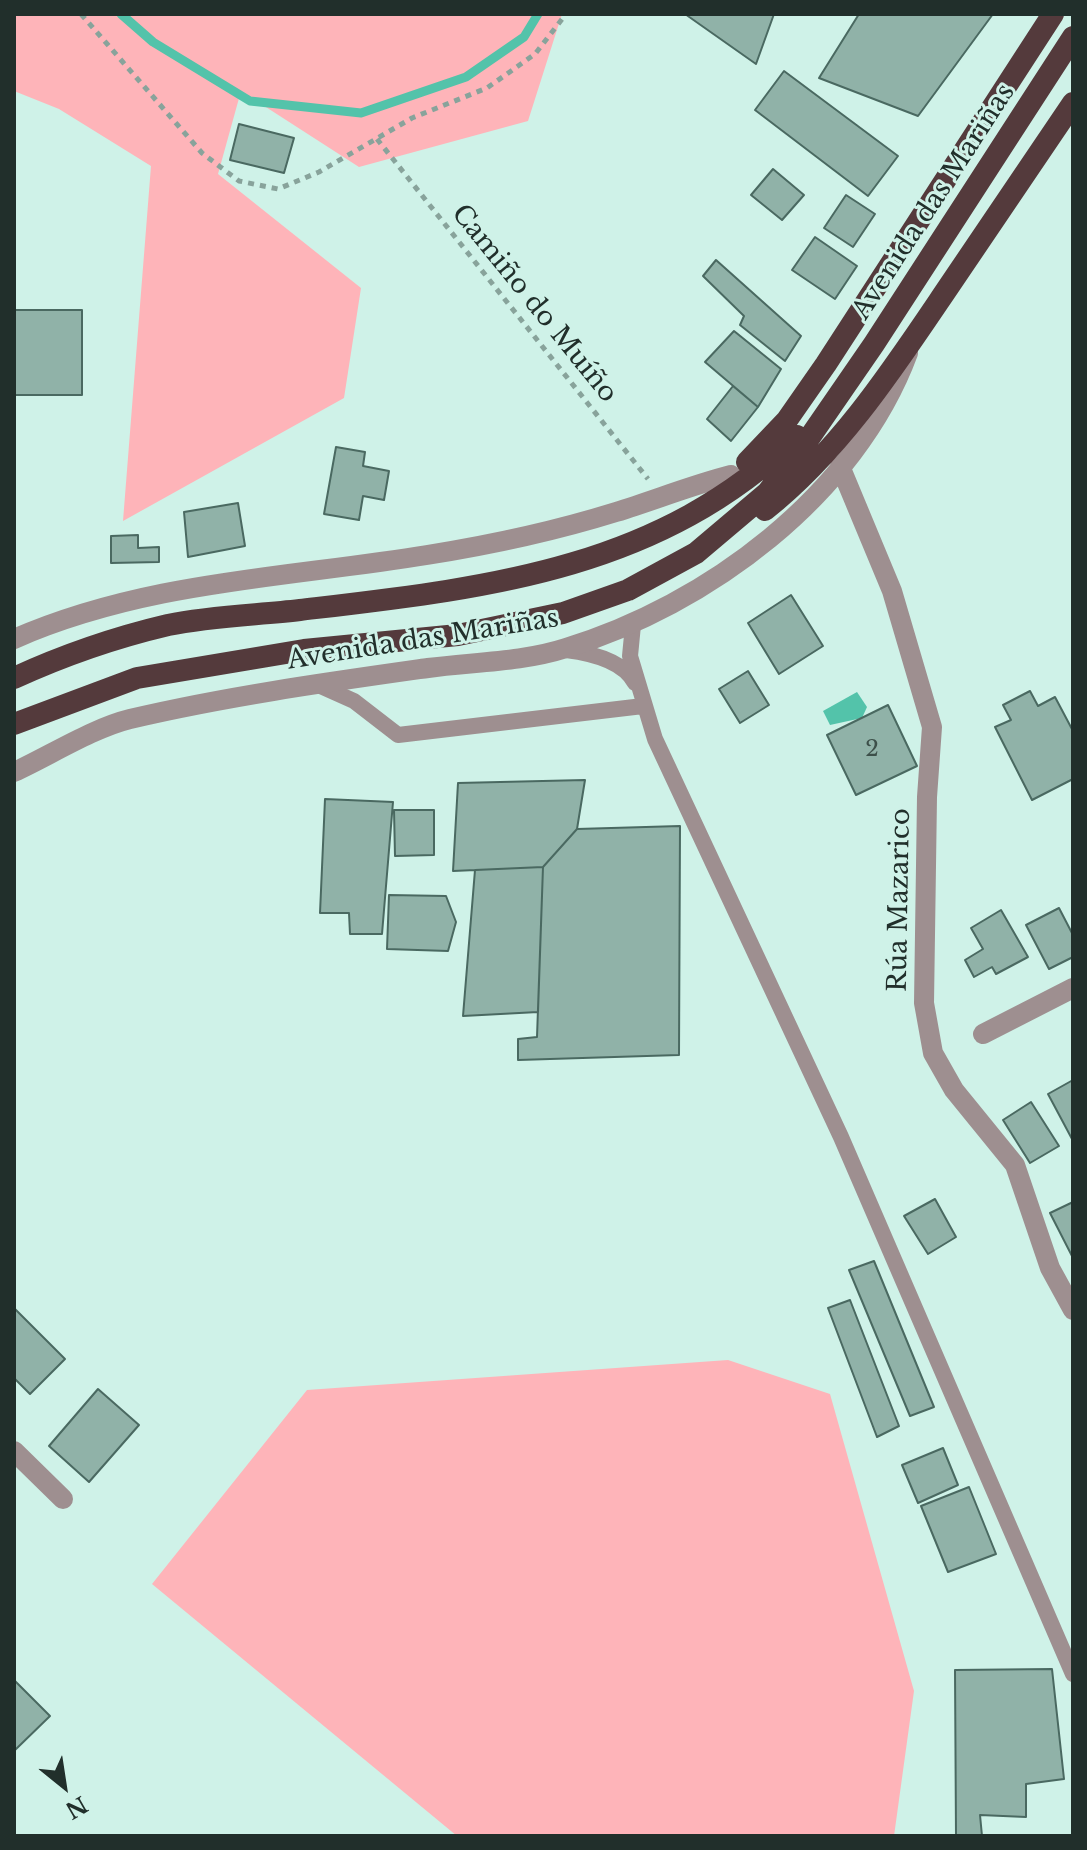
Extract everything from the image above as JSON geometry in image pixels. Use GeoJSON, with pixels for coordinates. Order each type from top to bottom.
{"type":"FeatureCollection","features":[{"type":"Feature","properties":{"kind":"highway"},"geometry":{"type":"LineString","coordinates":[[633,543],[731,475],[761,451],[787,420],[1053,14]]}},
{"type":"Feature","properties":{"kind":"highway","name":"Avenida das Mariñas"},"geometry":{"type":"LineString","coordinates":[[14,724],[137,678],[304,650],[458,635],[563,613],[628,590],[696,553],[767,493],[838,396],[1073,37]]}},
{"type":"Feature","properties":{"kind":"highway"},"geometry":{"type":"LineString","coordinates":[[696,553],[755,518],[809,471],[850,424],[913,339],[1073,103]]}},
{"type":"Feature","properties":{"kind":"highway","name":"Avenida das Mariñas"},"geometry":{"type":"LineString","coordinates":[[14,678],[39,666],[169,625],[413,597],[552,572],[633,543],[693,514],[762,470],[838,396]]}},
{"type":"Feature","properties":{"kind":"street","name":"Avenida das Mariñas"},"geometry":{"type":"LineString","coordinates":[[14,772],[126,720],[316,684],[563,650],[633,625],[729,570],[797,513],[840,466],[897,383],[913,339]]}},
{"type":"Feature","properties":{"kind":"street","name":"Rúa Mazarico"},"geometry":{"type":"LineString","coordinates":[[840,466],[892,591],[932,727],[926,826],[924,1003],[933,1053],[954,1090],[1015,1165],[1050,1268],[1073,1310]]}},
{"type":"Feature","properties":{"kind":"street"},"geometry":{"type":"LineString","coordinates":[[14,639],[42,627],[167,590],[427,555],[520,537],[616,512],[660,495],[731,475]]}},
{"type":"Feature","properties":{"kind":"street"},"geometry":{"type":"LineString","coordinates":[[983,1034],[1073,988]]}},
{"type":"Feature","properties":{"kind":"street"},"geometry":{"type":"LineString","coordinates":[[14,1451],[63,1499]]}},
{"type":"Feature","properties":{"kind":"lane"},"geometry":{"type":"LineString","coordinates":[[633,625],[630,656],[655,739],[841,1137],[1073,1674]]}},
{"type":"Feature","properties":{"kind":"lane"},"geometry":{"type":"LineString","coordinates":[[563,650],[584,652],[617,664],[629,672],[638,688]]}},
{"type":"Feature","properties":{"kind":"lane"},"geometry":{"type":"LineString","coordinates":[[316,684],[354,701],[398,735],[643,706]]}},
{"type":"Feature","properties":{"kind":"path"},"geometry":{"type":"LineString","coordinates":[[81,14],[202,153],[239,181],[278,189],[319,172],[412,118],[487,88],[535,54],[566,14]]}},
{"type":"Feature","properties":{"kind":"path","name":"Camiño do Muíño"},"geometry":{"type":"LineString","coordinates":[[377,139],[660,495]]}},
{"type":"Feature","properties":{"kind":"shaded area"},"geometry":{"type":"Polygon","coordinates":[[[14,14],[562,14],[528,121],[359,167],[241,91],[218,174],[361,288],[344,398],[123,521],[151,166],[59,109],[14,91],[14,14]]]}},
{"type":"Feature","properties":{"kind":"shaded area"},"geometry":{"type":"Polygon","coordinates":[[[857,692],[867,707],[862,718],[830,725],[823,711],[857,692]]]}},
{"type":"Feature","properties":{"kind":"shaded area"},"geometry":{"type":"Polygon","coordinates":[[[728,1360],[830,1394],[914,1691],[894,1836],[457,1836],[152,1584],[307,1390],[728,1360]]]}},
{"type":"Feature","properties":{"kind":"building"},"geometry":{"type":"Polygon","coordinates":[[[685,14],[774,14],[756,64],[685,14]]]}},
{"type":"Feature","properties":{"kind":"building"},"geometry":{"type":"Polygon","coordinates":[[[859,14],[993,14],[918,116],[819,78],[859,14]]]}},
{"type":"Feature","properties":{"kind":"building"},"geometry":{"type":"Polygon","coordinates":[[[784,71],[898,156],[868,196],[755,110],[784,71]]]}},
{"type":"Feature","properties":{"kind":"building"},"geometry":{"type":"Polygon","coordinates":[[[239,124],[294,138],[284,173],[230,160],[239,124]]]}},
{"type":"Feature","properties":{"kind":"building"},"geometry":{"type":"Polygon","coordinates":[[[773,169],[804,195],[782,220],[751,195],[773,169]]]}},
{"type":"Feature","properties":{"kind":"building"},"geometry":{"type":"Polygon","coordinates":[[[846,195],[875,214],[853,247],[824,228],[846,195]]]}},
{"type":"Feature","properties":{"kind":"building"},"geometry":{"type":"Polygon","coordinates":[[[815,237],[857,266],[835,299],[792,270],[815,237]]]}},
{"type":"Feature","properties":{"kind":"building"},"geometry":{"type":"Polygon","coordinates":[[[716,260],[801,336],[785,361],[740,325],[744,316],[703,276],[716,260]]]}},
{"type":"Feature","properties":{"kind":"building"},"geometry":{"type":"Polygon","coordinates":[[[14,310],[82,310],[82,395],[14,395],[14,310]]]}},
{"type":"Feature","properties":{"kind":"building"},"geometry":{"type":"Polygon","coordinates":[[[734,331],[781,369],[758,407],[705,362],[734,331]]]}},
{"type":"Feature","properties":{"kind":"building"},"geometry":{"type":"Polygon","coordinates":[[[733,386],[758,407],[731,441],[707,419],[733,386]]]}},
{"type":"Feature","properties":{"kind":"building"},"geometry":{"type":"Polygon","coordinates":[[[336,447],[365,452],[363,466],[389,471],[384,500],[363,496],[359,520],[324,514],[336,447]]]}},
{"type":"Feature","properties":{"kind":"building"},"geometry":{"type":"Polygon","coordinates":[[[238,503],[245,546],[188,557],[184,512],[238,503]]]}},
{"type":"Feature","properties":{"kind":"building"},"geometry":{"type":"Polygon","coordinates":[[[138,535],[138,548],[159,547],[159,562],[111,563],[111,536],[138,535]]]}},
{"type":"Feature","properties":{"kind":"building"},"geometry":{"type":"Polygon","coordinates":[[[791,595],[823,646],[779,674],[748,623],[791,595]]]}},
{"type":"Feature","properties":{"kind":"building"},"geometry":{"type":"Polygon","coordinates":[[[748,671],[769,705],[740,723],[719,689],[748,671]]]}},
{"type":"Feature","properties":{"kind":"building"},"geometry":{"type":"Polygon","coordinates":[[[1030,691],[1038,706],[1055,697],[1073,731],[1073,779],[1032,800],[995,727],[1011,720],[1003,705],[1030,691]]]}},
{"type":"Feature","properties":{"kind":"building"},"geometry":{"type":"Polygon","coordinates":[[[888,705],[917,766],[856,795],[827,735],[888,705]]]}},
{"type":"Feature","properties":{"kind":"building"},"geometry":{"type":"Polygon","coordinates":[[[585,780],[577,829],[543,867],[453,871],[458,783],[585,780]]]}},
{"type":"Feature","properties":{"kind":"building"},"geometry":{"type":"Polygon","coordinates":[[[325,799],[393,802],[382,934],[350,934],[349,913],[320,913],[325,799]]]}},
{"type":"Feature","properties":{"kind":"building"},"geometry":{"type":"Polygon","coordinates":[[[394,810],[434,810],[434,855],[395,856],[394,810]]]}},
{"type":"Feature","properties":{"kind":"building"},"geometry":{"type":"Polygon","coordinates":[[[680,826],[679,1055],[518,1060],[518,1039],[537,1037],[543,867],[577,829],[680,826]]]}},
{"type":"Feature","properties":{"kind":"building"},"geometry":{"type":"Polygon","coordinates":[[[543,867],[538,1012],[463,1016],[475,870],[543,867]]]}},
{"type":"Feature","properties":{"kind":"building"},"geometry":{"type":"Polygon","coordinates":[[[389,895],[446,896],[456,922],[448,951],[387,949],[389,895]]]}},
{"type":"Feature","properties":{"kind":"building"},"geometry":{"type":"Polygon","coordinates":[[[1059,908],[1073,935],[1073,957],[1049,969],[1026,925],[1059,908]]]}},
{"type":"Feature","properties":{"kind":"building"},"geometry":{"type":"Polygon","coordinates":[[[1001,910],[1028,957],[996,974],[992,967],[974,977],[965,960],[983,949],[971,928],[1001,910]]]}},
{"type":"Feature","properties":{"kind":"building"},"geometry":{"type":"Polygon","coordinates":[[[1073,1080],[1073,1138],[1072,1139],[1048,1094],[1073,1080]]]}},
{"type":"Feature","properties":{"kind":"building"},"geometry":{"type":"Polygon","coordinates":[[[1031,1102],[1059,1146],[1030,1163],[1003,1120],[1031,1102]]]}},
{"type":"Feature","properties":{"kind":"building"},"geometry":{"type":"Polygon","coordinates":[[[935,1199],[956,1237],[928,1254],[904,1216],[935,1199]]]}},
{"type":"Feature","properties":{"kind":"building"},"geometry":{"type":"Polygon","coordinates":[[[1073,1202],[1073,1258],[1050,1213],[1073,1202]]]}},
{"type":"Feature","properties":{"kind":"building"},"geometry":{"type":"Polygon","coordinates":[[[874,1261],[934,1407],[910,1416],[849,1270],[874,1261]]]}},
{"type":"Feature","properties":{"kind":"building"},"geometry":{"type":"Polygon","coordinates":[[[850,1300],[899,1426],[877,1437],[828,1308],[850,1300]]]}},
{"type":"Feature","properties":{"kind":"building"},"geometry":{"type":"Polygon","coordinates":[[[15,1309],[65,1359],[30,1394],[14,1378],[15,1309]]]}},
{"type":"Feature","properties":{"kind":"building"},"geometry":{"type":"Polygon","coordinates":[[[98,1389],[139,1425],[89,1482],[49,1446],[98,1389]]]}},
{"type":"Feature","properties":{"kind":"building"},"geometry":{"type":"Polygon","coordinates":[[[943,1448],[958,1485],[918,1503],[902,1465],[943,1448]]]}},
{"type":"Feature","properties":{"kind":"building"},"geometry":{"type":"Polygon","coordinates":[[[969,1487],[996,1554],[948,1572],[921,1506],[969,1487]]]}},
{"type":"Feature","properties":{"kind":"building"},"geometry":{"type":"Polygon","coordinates":[[[1052,1669],[1064,1779],[1026,1784],[1026,1817],[980,1815],[982,1836],[956,1836],[955,1670],[1052,1669]]]}},
{"type":"Feature","properties":{"kind":"building"},"geometry":{"type":"Polygon","coordinates":[[[14,1680],[50,1716],[14,1751],[14,1680]]]}},
{"type":"Feature","properties":{"kind":"waterway"},"geometry":{"type":"LineString","coordinates":[[121,14],[153,42],[250,101],[361,113],[466,77],[524,37],[538,14]]}}]}
